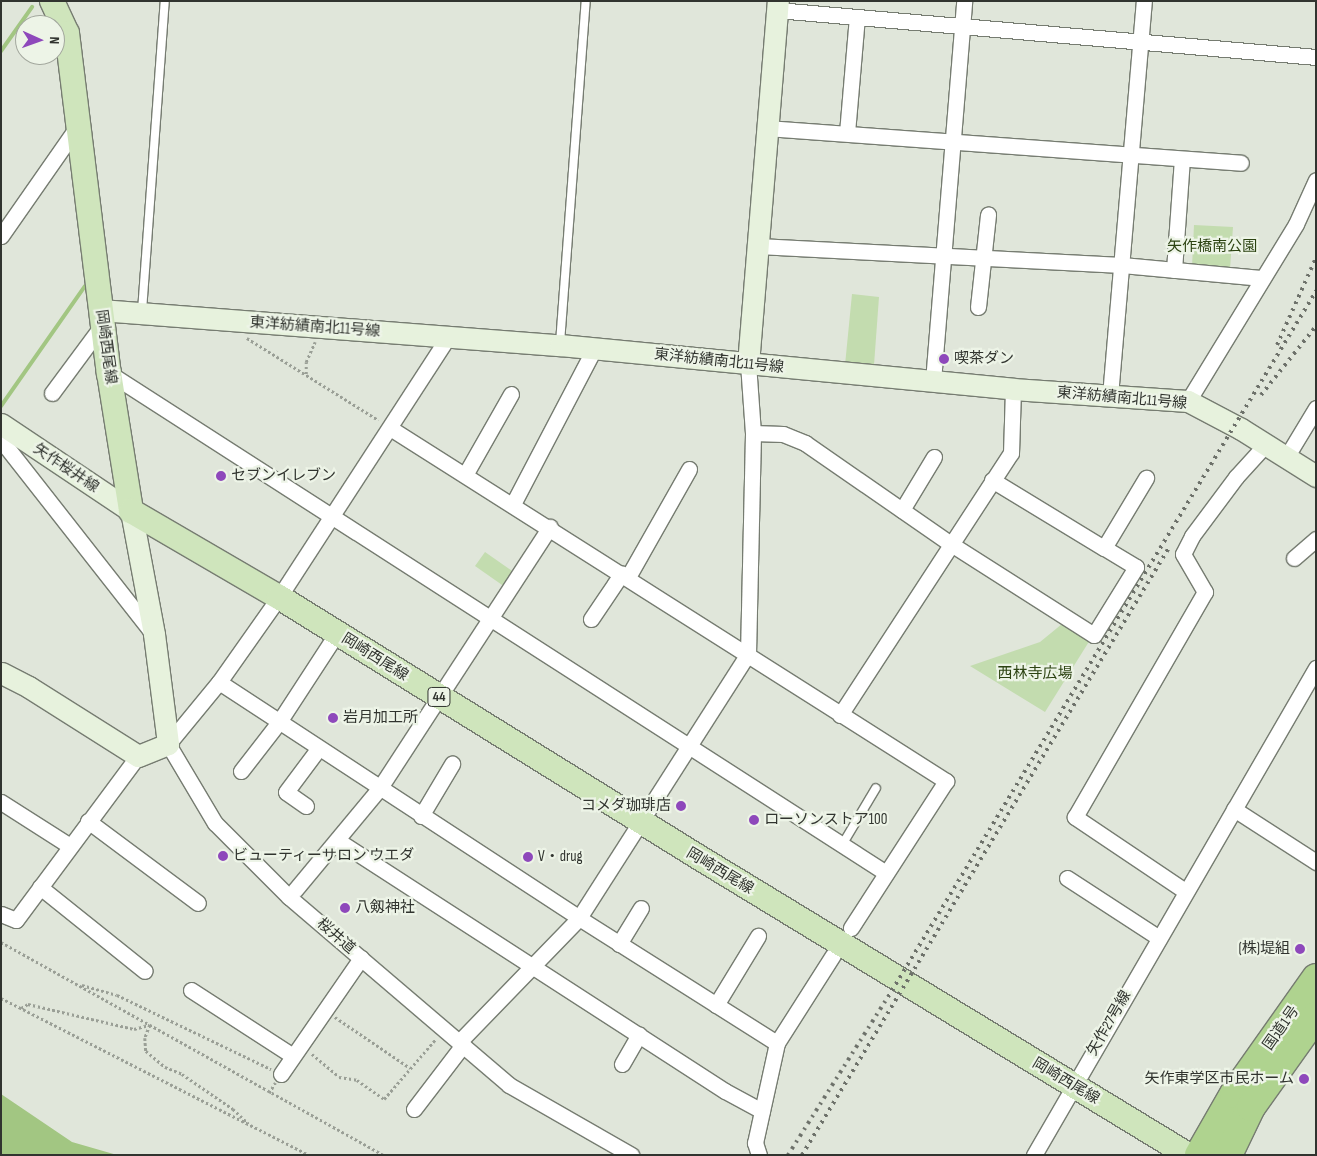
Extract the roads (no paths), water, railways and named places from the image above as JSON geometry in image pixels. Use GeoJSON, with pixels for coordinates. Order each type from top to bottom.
{"type":"FeatureCollection","features":[{"type":"Feature","properties":{"kind":"highway","name":"国道1号"},"geometry":{"type":"LineString","coordinates":[[1200,1155],[1234,1094],[1316,978]]}},
{"type":"Feature","properties":{"kind":"highway","name":"国道1号"},"geometry":{"type":"LineString","coordinates":[[1228,1155],[1251,1106],[1313,1027]]}},
{"type":"Feature","properties":{"kind":"main road","name":"岡崎西尾線"},"geometry":{"type":"LineString","coordinates":[[52,1],[67,33],[102,317],[132,511],[279,597],[640,822],[1188,1155]]}},
{"type":"Feature","properties":{"kind":"street"},"geometry":{"type":"LineString","coordinates":[[933,381],[964,1]]}},
{"type":"Feature","properties":{"kind":"street"},"geometry":{"type":"LineString","coordinates":[[1110,396],[1144,1]]}},
{"type":"Feature","properties":{"kind":"street"},"geometry":{"type":"LineString","coordinates":[[414,1109],[461,1044],[579,918],[748,654],[753,433],[748,364],[778,6],[857,17],[962,24],[1316,57]]}},
{"type":"Feature","properties":{"kind":"street"},"geometry":{"type":"LineString","coordinates":[[847,133],[857,17]]}},
{"type":"Feature","properties":{"kind":"street"},"geometry":{"type":"LineString","coordinates":[[1,236],[79,124]]}},
{"type":"Feature","properties":{"kind":"street"},"geometry":{"type":"LineString","coordinates":[[767,128],[1241,163]]}},
{"type":"Feature","properties":{"kind":"street"},"geometry":{"type":"LineString","coordinates":[[1174,270],[1182,158]]}},
{"type":"Feature","properties":{"kind":"street"},"geometry":{"type":"LineString","coordinates":[[1188,401],[1296,224],[1316,180]]}},
{"type":"Feature","properties":{"kind":"street"},"geometry":{"type":"LineString","coordinates":[[978,307],[988,215]]}},
{"type":"Feature","properties":{"kind":"street"},"geometry":{"type":"LineString","coordinates":[[758,246],[943,254],[1122,265],[1224,272],[1262,278]]}},
{"type":"Feature","properties":{"kind":"street","name":"東洋紡績南北11号線"},"geometry":{"type":"LineString","coordinates":[[102,317],[142,314],[560,345],[1013,389],[1188,401],[1287,456],[1316,476]]}},
{"type":"Feature","properties":{"kind":"street"},"geometry":{"type":"LineString","coordinates":[[52,392],[102,317]]}},
{"type":"Feature","properties":{"kind":"street"},"geometry":{"type":"LineString","coordinates":[[1,914],[16,920],[138,756],[168,744],[219,682],[279,597],[448,337]]}},
{"type":"Feature","properties":{"kind":"street"},"geometry":{"type":"LineString","coordinates":[[513,504],[594,348]]}},
{"type":"Feature","properties":{"kind":"street"},"geometry":{"type":"LineString","coordinates":[[110,373],[330,517],[491,618],[688,747],[886,873]]}},
{"type":"Feature","properties":{"kind":"street"},"geometry":{"type":"LineString","coordinates":[[840,715],[992,480],[1011,454],[1013,389]]}},
{"type":"Feature","properties":{"kind":"street"},"geometry":{"type":"LineString","coordinates":[[465,475],[512,394]]}},
{"type":"Feature","properties":{"kind":"street"},"geometry":{"type":"LineString","coordinates":[[1287,456],[1316,408]]}},
{"type":"Feature","properties":{"kind":"street","name":"矢作桜井線"},"geometry":{"type":"LineString","coordinates":[[1,424],[132,511]]}},
{"type":"Feature","properties":{"kind":"street"},"geometry":{"type":"LineString","coordinates":[[390,428],[550,527],[840,715],[946,781],[851,928]]}},
{"type":"Feature","properties":{"kind":"street"},"geometry":{"type":"LineString","coordinates":[[753,433],[783,434],[805,443],[951,544],[1094,635],[1136,567],[992,480]]}},
{"type":"Feature","properties":{"kind":"street"},"geometry":{"type":"LineString","coordinates":[[1,440],[154,634]]}},
{"type":"Feature","properties":{"kind":"street"},"geometry":{"type":"LineString","coordinates":[[1185,892],[1075,817],[1205,592],[1183,554],[1192,536],[1236,477],[1266,444]]}},
{"type":"Feature","properties":{"kind":"street"},"geometry":{"type":"LineString","coordinates":[[902,510],[934,457]]}},
{"type":"Feature","properties":{"kind":"street"},"geometry":{"type":"LineString","coordinates":[[591,618],[625,575],[689,469]]}},
{"type":"Feature","properties":{"kind":"street"},"geometry":{"type":"LineString","coordinates":[[1104,548],[1146,478]]}},
{"type":"Feature","properties":{"kind":"street","name":"桜井道"},"geometry":{"type":"LineString","coordinates":[[132,511],[154,634],[168,744],[215,823],[289,897],[509,1085],[631,1155]]}},
{"type":"Feature","properties":{"kind":"street"},"geometry":{"type":"LineString","coordinates":[[295,890],[379,789],[550,527]]}},
{"type":"Feature","properties":{"kind":"street"},"geometry":{"type":"LineString","coordinates":[[1294,558],[1316,539]]}},
{"type":"Feature","properties":{"kind":"street"},"geometry":{"type":"LineString","coordinates":[[240,771],[279,722],[336,633]]}},
{"type":"Feature","properties":{"kind":"street"},"geometry":{"type":"LineString","coordinates":[[1316,668],[1234,809],[1316,862]]}},
{"type":"Feature","properties":{"kind":"street"},"geometry":{"type":"LineString","coordinates":[[1,673],[29,687],[138,756]]}},
{"type":"Feature","properties":{"kind":"street"},"geometry":{"type":"LineString","coordinates":[[219,682],[379,789],[619,944],[777,1043]]}},
{"type":"Feature","properties":{"kind":"street"},"geometry":{"type":"LineString","coordinates":[[306,806],[286,792],[318,749]]}},
{"type":"Feature","properties":{"kind":"street"},"geometry":{"type":"LineString","coordinates":[[421,816],[452,764]]}},
{"type":"Feature","properties":{"kind":"street"},"geometry":{"type":"LineString","coordinates":[[1,802],[70,846]]}},
{"type":"Feature","properties":{"kind":"street","name":"矢作27号線"},"geometry":{"type":"LineString","coordinates":[[1034,1154],[1234,809]]}},
{"type":"Feature","properties":{"kind":"street"},"geometry":{"type":"LineString","coordinates":[[88,821],[198,903]]}},
{"type":"Feature","properties":{"kind":"street"},"geometry":{"type":"LineString","coordinates":[[337,840],[725,1091],[762,1110]]}},
{"type":"Feature","properties":{"kind":"street"},"geometry":{"type":"LineString","coordinates":[[1066,878],[1158,938]]}},
{"type":"Feature","properties":{"kind":"street"},"geometry":{"type":"LineString","coordinates":[[40,887],[145,971]]}},
{"type":"Feature","properties":{"kind":"street"},"geometry":{"type":"LineString","coordinates":[[619,944],[641,908]]}},
{"type":"Feature","properties":{"kind":"street"},"geometry":{"type":"LineString","coordinates":[[716,1005],[758,936]]}},
{"type":"Feature","properties":{"kind":"street"},"geometry":{"type":"LineString","coordinates":[[759,1155],[755,1142],[777,1043],[834,955]]}},
{"type":"Feature","properties":{"kind":"street"},"geometry":{"type":"LineString","coordinates":[[281,1074],[361,958]]}},
{"type":"Feature","properties":{"kind":"street"},"geometry":{"type":"LineString","coordinates":[[191,990],[297,1050]]}},
{"type":"Feature","properties":{"kind":"street"},"geometry":{"type":"LineString","coordinates":[[622,1064],[640,1036]]}},
{"type":"Feature","properties":{"kind":"lane"},"geometry":{"type":"LineString","coordinates":[[142,314],[165,1]]}},
{"type":"Feature","properties":{"kind":"lane"},"geometry":{"type":"LineString","coordinates":[[560,345],[586,1]]}},
{"type":"Feature","properties":{"kind":"lane"},"geometry":{"type":"LineString","coordinates":[[842,845],[876,788]]}},
{"type":"Feature","properties":{"kind":"waterway"},"geometry":{"type":"LineString","coordinates":[[1,51],[32,7]]}},
{"type":"Feature","properties":{"kind":"waterway"},"geometry":{"type":"LineString","coordinates":[[1,406],[85,286]]}},
{"type":"Feature","properties":{"kind":"railway"},"geometry":{"type":"LineString","coordinates":[[1277,345],[1316,258]]}},
{"type":"Feature","properties":{"kind":"railway"},"geometry":{"type":"LineString","coordinates":[[788,1155],[888,997],[1316,291]]}},
{"type":"Feature","properties":{"kind":"railway"},"geometry":{"type":"LineString","coordinates":[[1261,395],[1316,326]]}},
{"type":"Feature","properties":{"kind":"railway"},"geometry":{"type":"LineString","coordinates":[[802,1155],[1170,546]]}},
{"type":"Feature","properties":{"kind":"place","name":"喫茶ダン"},"geometry":{"type":"Point","coordinates":[944,359]}},
{"type":"Feature","properties":{"kind":"place","name":"セブンイレブン"},"geometry":{"type":"Point","coordinates":[221,476]}},
{"type":"Feature","properties":{"kind":"place","name":"岩月加工所"},"geometry":{"type":"Point","coordinates":[333,718]}},
{"type":"Feature","properties":{"kind":"place","name":"コメダ珈琲店"},"geometry":{"type":"Point","coordinates":[681,806]}},
{"type":"Feature","properties":{"kind":"place","name":"ローソンストア100"},"geometry":{"type":"Point","coordinates":[754,820]}},
{"type":"Feature","properties":{"kind":"place","name":"ビューティーサロン ウエダ"},"geometry":{"type":"Point","coordinates":[223,856]}},
{"type":"Feature","properties":{"kind":"place","name":"V・drug"},"geometry":{"type":"Point","coordinates":[528,857]}},
{"type":"Feature","properties":{"kind":"place","name":"八剱神社"},"geometry":{"type":"Point","coordinates":[345,908]}},
{"type":"Feature","properties":{"kind":"place","name":"(株)堤組"},"geometry":{"type":"Point","coordinates":[1300,949]}},
{"type":"Feature","properties":{"kind":"place","name":"矢作東学区市民ホーム"},"geometry":{"type":"Point","coordinates":[1304,1079]}},
{"type":"Feature","properties":{"kind":"park label","name":"矢作橋南公園"},"geometry":{"type":"Point","coordinates":[1212,247]}},
{"type":"Feature","properties":{"kind":"park label","name":"西林寺広場"},"geometry":{"type":"Point","coordinates":[1035,674]}}]}
